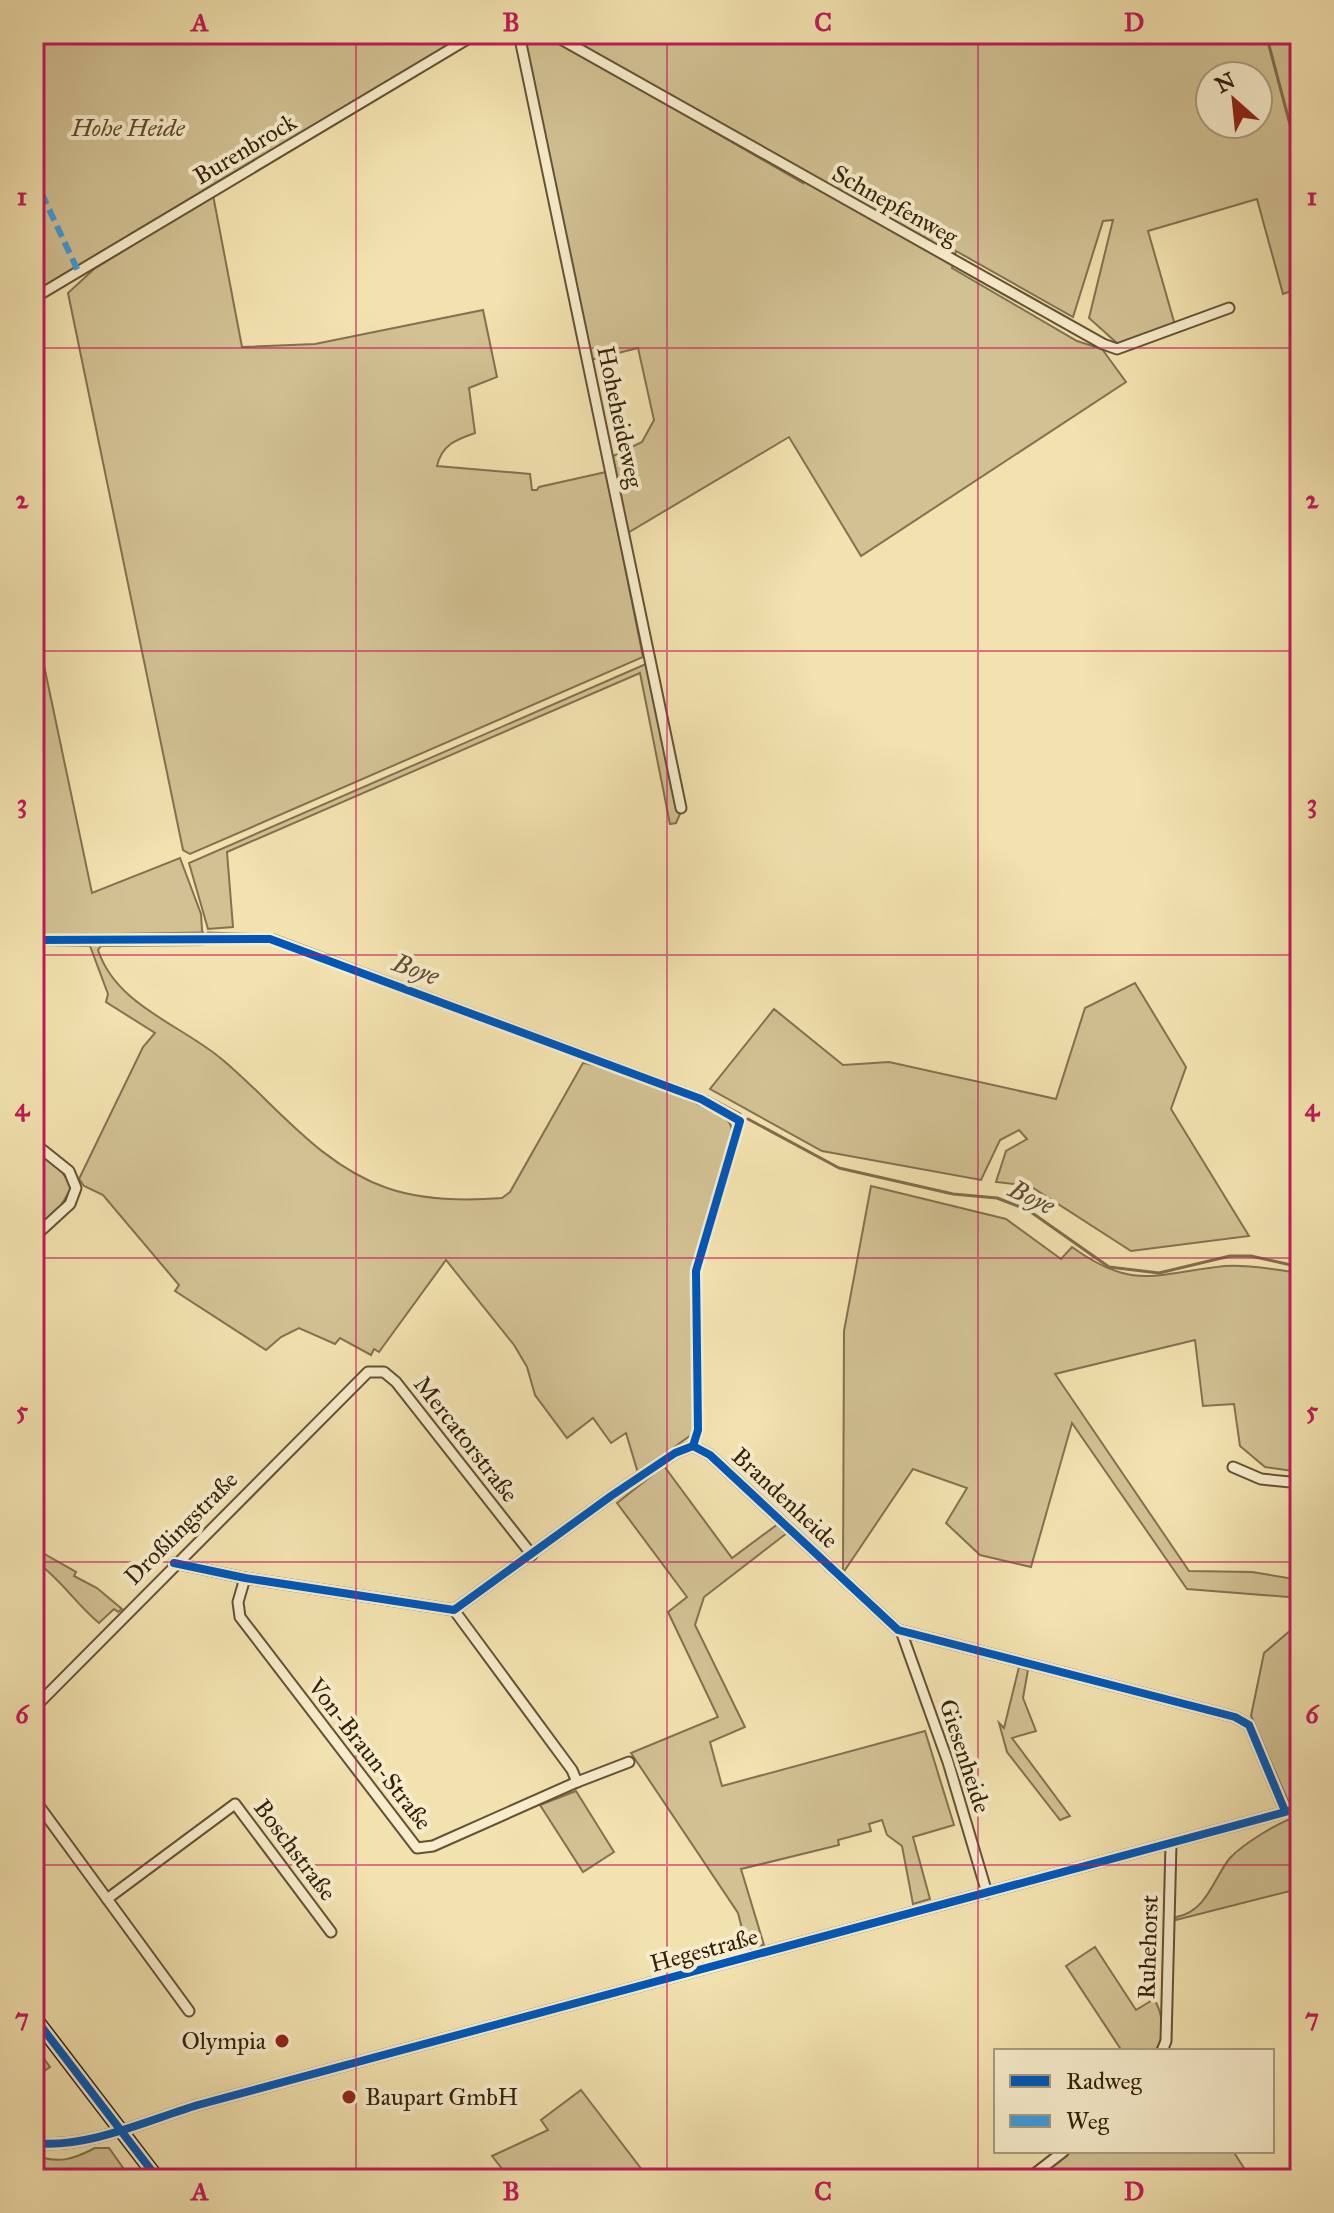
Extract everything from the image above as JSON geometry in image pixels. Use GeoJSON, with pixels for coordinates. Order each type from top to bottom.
{"type":"FeatureCollection","features":[{"type":"Feature","properties":{"kind":"main road"},"geometry":{"type":"LineString","coordinates":[[34,2017],[158,2179]]}},
{"type":"Feature","properties":{"kind":"street","name":"Burenbrock"},"geometry":{"type":"LineString","coordinates":[[34,298],[476,34]]}},
{"type":"Feature","properties":{"kind":"street","name":"Hoheheideweg"},"geometry":{"type":"LineString","coordinates":[[519,34],[681,808]]}},
{"type":"Feature","properties":{"kind":"street","name":"Schnepfenweg"},"geometry":{"type":"LineString","coordinates":[[552,34],[1103,344],[1117,349],[1229,308]]}},
{"type":"Feature","properties":{"kind":"street"},"geometry":{"type":"LineString","coordinates":[[34,1143],[69,1171],[76,1188],[70,1204],[34,1237]]}},
{"type":"Feature","properties":{"kind":"street","name":"Mercatorstraße"},"geometry":{"type":"LineString","coordinates":[[358,1378],[380,1371],[396,1382],[532,1555]]}},
{"type":"Feature","properties":{"kind":"street","name":"Droßlingstraße"},"geometry":{"type":"LineString","coordinates":[[34,1708],[358,1378]]}},
{"type":"Feature","properties":{"kind":"street","name":"Brandenheide"},"geometry":{"type":"LineString","coordinates":[[454,1610],[611,1496],[675,1453],[693,1446],[710,1455],[884,1620],[901,1631],[1235,1717],[1249,1725],[1285,1811]]}},
{"type":"Feature","properties":{"kind":"street"},"geometry":{"type":"LineString","coordinates":[[1233,1467],[1261,1479],[1300,1483]]}},
{"type":"Feature","properties":{"kind":"street"},"geometry":{"type":"LineString","coordinates":[[174,1563],[245,1578],[454,1610],[572,1770],[577,1782]]}},
{"type":"Feature","properties":{"kind":"street","name":"Von-Braun-Straße"},"geometry":{"type":"LineString","coordinates":[[245,1578],[238,1602],[240,1617],[417,1848],[433,1846],[629,1762]]}},
{"type":"Feature","properties":{"kind":"street","name":"Giesenheide"},"geometry":{"type":"LineString","coordinates":[[901,1631],[948,1762],[987,1893]]}},
{"type":"Feature","properties":{"kind":"street"},"geometry":{"type":"LineString","coordinates":[[34,1799],[189,2011]]}},
{"type":"Feature","properties":{"kind":"street","name":"Boschstraße"},"geometry":{"type":"LineString","coordinates":[[107,1899],[235,1804],[331,1932]]}},
{"type":"Feature","properties":{"kind":"street","name":"Hegestraße"},"geometry":{"type":"LineString","coordinates":[[34,2143],[69,2142],[118,2130],[198,2105],[1300,1808]]}},
{"type":"Feature","properties":{"kind":"street","name":"Ruhehorst"},"geometry":{"type":"LineString","coordinates":[[1163,2049],[1166,2041],[1171,1844]]}},
{"type":"Feature","properties":{"kind":"street"},"geometry":{"type":"LineString","coordinates":[[1028,2179],[1061,2153]]}},
{"type":"Feature","properties":{"kind":"green space","name":"Hohe Heide"},"geometry":{"type":"Polygon","coordinates":[[[34,34],[466,34],[34,295],[34,34]]]}},
{"type":"Feature","properties":{"kind":"green space"},"geometry":{"type":"Polygon","coordinates":[[[523,34],[545,34],[803,183],[801,169],[562,34],[1300,34],[1300,288],[1283,294],[1257,199],[1148,231],[1175,325],[1118,344],[1089,318],[1113,220],[1103,221],[1073,317],[956,251],[952,268],[1077,341],[1102,349],[1126,382],[861,556],[789,437],[626,534],[611,457],[642,442],[654,420],[638,348],[590,360],[523,34]]]}},
{"type":"Feature","properties":{"kind":"green space"},"geometry":{"type":"Polygon","coordinates":[[[213,195],[242,347],[315,344],[483,310],[497,377],[469,388],[475,433],[450,444],[437,466],[530,474],[532,490],[606,472],[643,657],[190,854],[183,850],[68,293],[94,269],[213,195]]]}},
{"type":"Feature","properties":{"kind":"green space"},"geometry":{"type":"Polygon","coordinates":[[[34,618],[92,893],[180,858],[201,914],[203,945],[101,946],[98,950],[107,970],[135,1001],[208,1048],[341,1165],[387,1188],[415,1195],[459,1199],[502,1198],[510,1192],[583,1063],[658,1088],[728,1121],[732,1129],[731,1141],[692,1276],[696,1425],[691,1435],[638,1473],[626,1433],[611,1443],[593,1418],[567,1438],[535,1395],[527,1367],[514,1345],[446,1260],[379,1352],[374,1349],[371,1355],[340,1338],[335,1344],[299,1328],[281,1337],[266,1350],[175,1291],[179,1285],[103,1195],[84,1186],[79,1179],[143,1047],[155,1033],[106,1002],[108,994],[90,946],[34,945],[34,618]]]}},
{"type":"Feature","properties":{"kind":"green space"},"geometry":{"type":"Polygon","coordinates":[[[646,664],[680,814],[676,823],[670,824],[640,673],[227,852],[233,927],[208,929],[189,863],[646,664]]]}},
{"type":"Feature","properties":{"kind":"green space"},"geometry":{"type":"Polygon","coordinates":[[[1135,983],[1186,1067],[1171,1109],[1249,1236],[1131,1251],[1030,1186],[996,1182],[1006,1151],[1027,1139],[1019,1130],[1000,1140],[981,1180],[822,1151],[710,1089],[774,1009],[843,1065],[889,1062],[1056,1099],[1085,1008],[1135,983]]]}},
{"type":"Feature","properties":{"kind":"green space"},"geometry":{"type":"Polygon","coordinates":[[[34,1146],[62,1172],[72,1187],[57,1212],[34,1230],[34,1146]]]}},
{"type":"Feature","properties":{"kind":"green space"},"geometry":{"type":"Polygon","coordinates":[[[871,1186],[1006,1219],[1061,1259],[1072,1247],[1112,1270],[1129,1275],[1163,1275],[1234,1266],[1300,1273],[1300,1472],[1265,1467],[1240,1446],[1234,1404],[1203,1406],[1195,1340],[1055,1374],[1189,1571],[1252,1572],[1300,1580],[1300,1598],[1187,1589],[1072,1423],[1031,1567],[980,1555],[946,1523],[967,1488],[913,1469],[843,1573],[844,1331],[871,1186]]]}},
{"type":"Feature","properties":{"kind":"green space"},"geometry":{"type":"Polygon","coordinates":[[[664,1466],[732,1558],[778,1524],[787,1533],[704,1597],[695,1625],[745,1727],[710,1742],[722,1786],[925,1731],[954,1825],[913,1837],[930,1899],[913,1904],[902,1846],[887,1835],[882,1820],[869,1824],[871,1831],[838,1840],[839,1845],[741,1869],[764,1945],[747,1948],[738,1913],[631,1753],[718,1717],[668,1612],[687,1597],[617,1503],[664,1466]]]}},
{"type":"Feature","properties":{"kind":"green space"},"geometry":{"type":"Polygon","coordinates":[[[34,1548],[76,1572],[74,1576],[97,1588],[122,1609],[118,1612],[114,1609],[99,1623],[34,1560],[34,1548]]]}},
{"type":"Feature","properties":{"kind":"green space"},"geometry":{"type":"Polygon","coordinates":[[[1292,1629],[1300,1630],[1300,1798],[1288,1801],[1251,1716],[1264,1653],[1292,1629]]]}},
{"type":"Feature","properties":{"kind":"green space"},"geometry":{"type":"Polygon","coordinates":[[[1019,1667],[1028,1670],[1023,1698],[1036,1731],[1012,1738],[1070,1816],[1060,1820],[1007,1752],[999,1723],[1004,1728],[1019,1667]]]}},
{"type":"Feature","properties":{"kind":"green space"},"geometry":{"type":"Polygon","coordinates":[[[576,1791],[614,1852],[583,1872],[540,1805],[576,1791]]]}},
{"type":"Feature","properties":{"kind":"green space"},"geometry":{"type":"Polygon","coordinates":[[[1300,1816],[1300,1896],[1290,1891],[1176,1920],[1176,1917],[1187,1914],[1202,1901],[1236,1852],[1273,1827],[1300,1816]]]}},
{"type":"Feature","properties":{"kind":"green space"},"geometry":{"type":"Polygon","coordinates":[[[1095,1947],[1136,2010],[1154,1999],[1162,2025],[1161,2039],[1156,2049],[1121,2049],[1066,1966],[1095,1947]]]}},
{"type":"Feature","properties":{"kind":"green space"},"geometry":{"type":"Polygon","coordinates":[[[34,2045],[50,2067],[34,2078],[34,2045]]]}},
{"type":"Feature","properties":{"kind":"green space"},"geometry":{"type":"Polygon","coordinates":[[[581,2090],[649,2179],[510,2179],[492,2156],[548,2130],[541,2120],[581,2090]]]}},
{"type":"Feature","properties":{"kind":"green space"},"geometry":{"type":"Polygon","coordinates":[[[95,2148],[109,2148],[131,2179],[34,2179],[34,2155],[65,2159],[95,2148]]]}},
{"type":"Feature","properties":{"kind":"green space"},"geometry":{"type":"Polygon","coordinates":[[[1068,2153],[1234,2153],[1251,2179],[1034,2179],[1068,2153]]]}},
{"type":"Feature","properties":{"kind":"waterway"},"geometry":{"type":"LineString","coordinates":[[1266,34],[1300,162]]}},
{"type":"Feature","properties":{"kind":"waterway","name":"Boye"},"geometry":{"type":"LineString","coordinates":[[34,936],[203,933]]}},
{"type":"Feature","properties":{"kind":"waterway","name":"Boye"},"geometry":{"type":"LineString","coordinates":[[208,933],[274,935],[706,1096],[740,1114]]}},
{"type":"Feature","properties":{"kind":"waterway","name":"Boye"},"geometry":{"type":"LineString","coordinates":[[748,1119],[839,1168],[953,1194],[997,1198],[1028,1210],[1109,1267],[1159,1273],[1230,1256],[1251,1256],[1300,1267]]}},
{"type":"Feature","properties":{"kind":"marked path"},"geometry":{"type":"LineString","coordinates":[[34,177],[78,271]]}},
{"type":"Feature","properties":{"kind":"cycle path"},"geometry":{"type":"LineString","coordinates":[[34,940],[270,939],[701,1099],[740,1121],[696,1271],[698,1430],[693,1446]]}},
{"type":"Feature","properties":{"kind":"cycle path"},"geometry":{"type":"LineString","coordinates":[[174,1563],[245,1578],[454,1610],[611,1496],[675,1453],[693,1446],[710,1455],[898,1630],[1235,1717],[1249,1725],[1285,1811]]}},
{"type":"Feature","properties":{"kind":"cycle path"},"geometry":{"type":"LineString","coordinates":[[34,2143],[54,2144],[96,2138],[198,2105],[1300,1808]]}},
{"type":"Feature","properties":{"kind":"cycle path"},"geometry":{"type":"LineString","coordinates":[[34,2017],[158,2179]]}},
{"type":"Feature","properties":{"kind":"place","name":"Olympia"},"geometry":{"type":"Point","coordinates":[282,2041]}},
{"type":"Feature","properties":{"kind":"place","name":"Baupart GmbH"},"geometry":{"type":"Point","coordinates":[349,2097]}}]}
